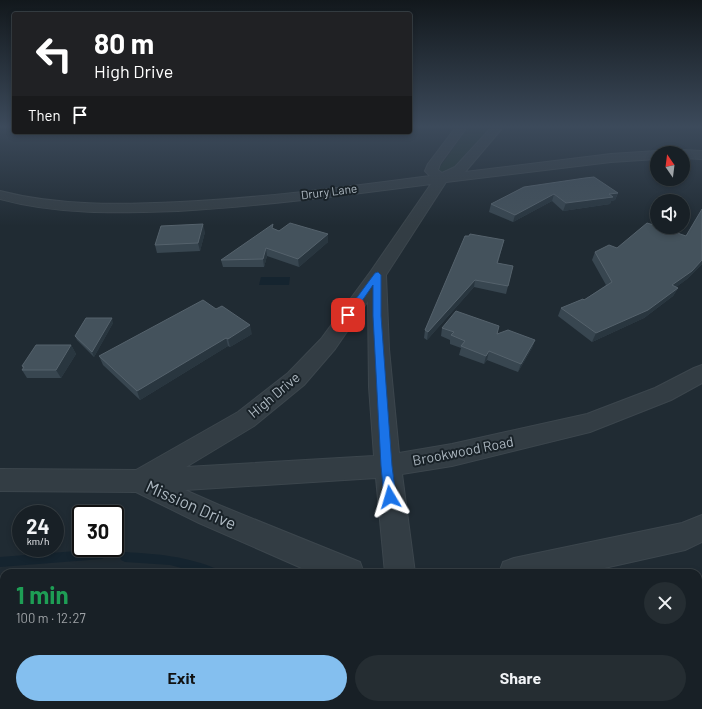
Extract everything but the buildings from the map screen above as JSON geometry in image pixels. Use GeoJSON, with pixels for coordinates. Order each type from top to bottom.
{"type":"FeatureCollection","features":[{"type":"Feature","properties":{"kind":"street"},"geometry":{"type":"LineString","coordinates":[[437,160],[431,171],[441,179],[460,170],[469,160]]}},
{"type":"Feature","properties":{"kind":"street","name":"Drury Lane"},"geometry":{"type":"LineString","coordinates":[[0,195],[46,205],[81,208],[234,203],[611,160]]}},
{"type":"Feature","properties":{"kind":"street","name":"High Drive"},"geometry":{"type":"LineString","coordinates":[[139,481],[246,419],[296,379],[328,344],[378,275],[441,179]]}},
{"type":"Feature","properties":{"kind":"street"},"geometry":{"type":"LineString","coordinates":[[378,275],[377,316],[387,466],[400,569]]}},
{"type":"Feature","properties":{"kind":"street","name":"Brookwood Road"},"geometry":{"type":"LineString","coordinates":[[139,481],[387,466],[474,450],[590,422],[663,394],[702,373]]}},
{"type":"Feature","properties":{"kind":"street","name":"Mission Drive"},"geometry":{"type":"LineString","coordinates":[[0,480],[139,481],[209,514],[340,569]]}},
{"type":"Feature","properties":{"kind":"street"},"geometry":{"type":"LineString","coordinates":[[532,569],[685,536],[702,528]]}},
{"type":"Feature","properties":{"kind":"shaded area"},"geometry":{"type":"Polygon","coordinates":[[[445,160],[460,160],[448,173],[439,173],[438,170],[445,160]]]}},
{"type":"Feature","properties":{"kind":"water"},"geometry":{"type":"Polygon","coordinates":[[[261,277],[290,277],[289,285],[259,285],[261,277]]]}},
{"type":"Feature","properties":{"kind":"waterway"},"geometry":{"type":"LineString","coordinates":[[0,562],[72,556]]}},
{"type":"Feature","properties":{"kind":"waterway"},"geometry":{"type":"LineString","coordinates":[[125,557],[181,562],[204,569]]}},
{"type":"Feature","properties":{"kind":"route"},"geometry":{"type":"LineString","coordinates":[[348,315],[378,275],[377,316],[390,497]]}}]}
